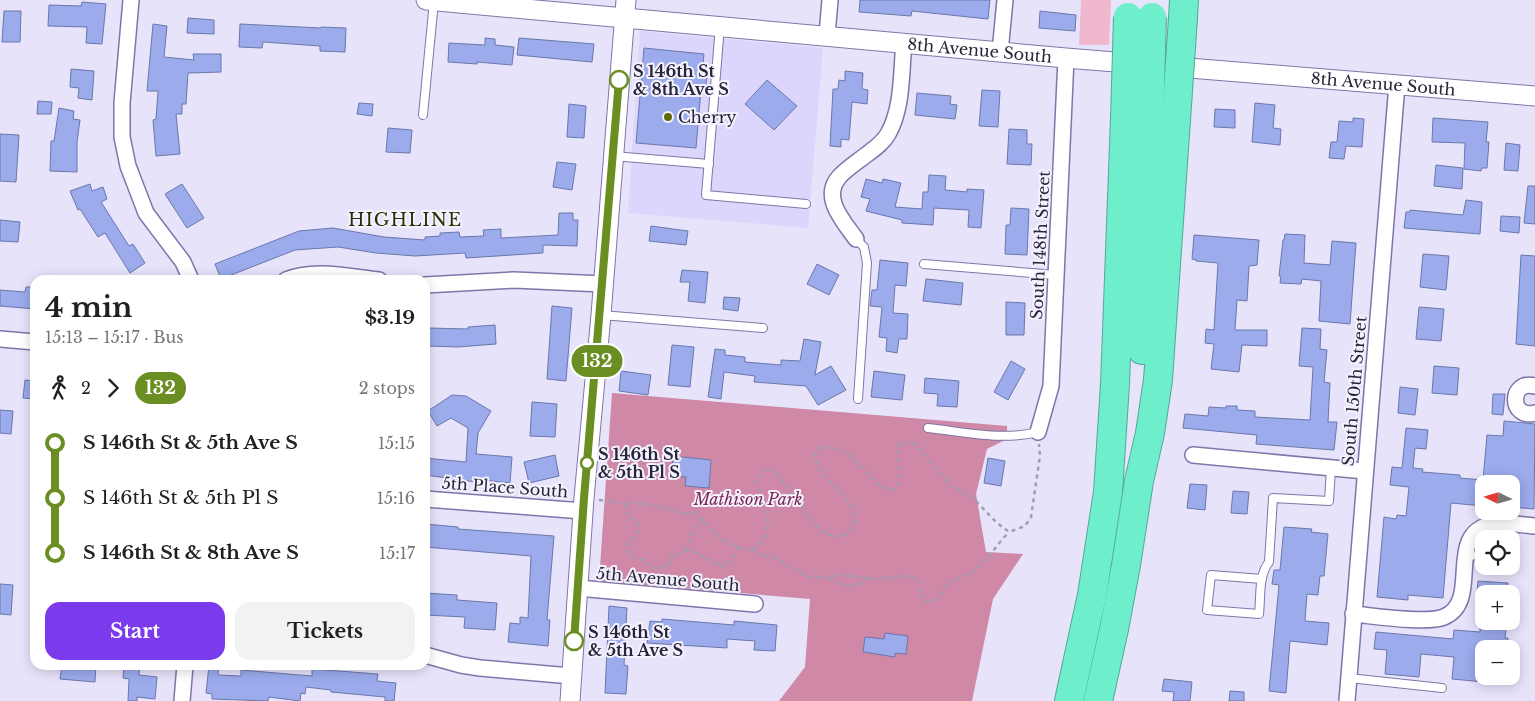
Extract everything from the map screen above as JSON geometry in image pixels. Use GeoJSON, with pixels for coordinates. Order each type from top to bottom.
{"type":"FeatureCollection","features":[{"type":"Feature","properties":{"kind":"highway"},"geometry":{"type":"LineString","coordinates":[[1139,482],[1137,118],[1140,8]]}},
{"type":"Feature","properties":{"kind":"highway"},"geometry":{"type":"LineString","coordinates":[[1098,701],[1126,565],[1158,380],[1184,9]]}},
{"type":"Feature","properties":{"kind":"highway"},"geometry":{"type":"LineString","coordinates":[[1070,701],[1092,595],[1108,492],[1137,118]]}},
{"type":"Feature","properties":{"kind":"street"},"geometry":{"type":"LineString","coordinates":[[131,0],[122,103],[122,137],[128,166],[146,213],[183,262],[189,275]]}},
{"type":"Feature","properties":{"kind":"street","name":"8th Avenue South"},"geometry":{"type":"LineString","coordinates":[[430,0],[625,8],[720,26],[1066,58],[1535,96]]}},
{"type":"Feature","properties":{"kind":"street"},"geometry":{"type":"LineString","coordinates":[[826,35],[830,0]]}},
{"type":"Feature","properties":{"kind":"street"},"geometry":{"type":"LineString","coordinates":[[1000,52],[1005,0]]}},
{"type":"Feature","properties":{"kind":"street"},"geometry":{"type":"LineString","coordinates":[[570,701],[583,511],[601,315],[625,8]]}},
{"type":"Feature","properties":{"kind":"street"},"geometry":{"type":"LineString","coordinates":[[856,238],[837,214],[832,196],[834,187],[838,178],[882,142],[889,132],[899,97],[904,43]]}},
{"type":"Feature","properties":{"kind":"street","name":"South 148th Street"},"geometry":{"type":"LineString","coordinates":[[1038,432],[1051,386],[1066,58]]}},
{"type":"Feature","properties":{"kind":"street","name":"South 150th Street"},"geometry":{"type":"LineString","coordinates":[[1347,701],[1397,84]]}},
{"type":"Feature","properties":{"kind":"street"},"geometry":{"type":"LineString","coordinates":[[304,275],[325,275]]}},
{"type":"Feature","properties":{"kind":"street"},"geometry":{"type":"LineString","coordinates":[[430,285],[514,280],[603,284]]}},
{"type":"Feature","properties":{"kind":"street"},"geometry":{"type":"LineString","coordinates":[[0,338],[30,341]]}},
{"type":"Feature","properties":{"kind":"street"},"geometry":{"type":"LineString","coordinates":[[1535,386],[1522,387],[1515,400],[1516,405],[1523,413],[1535,413]]}},
{"type":"Feature","properties":{"kind":"street"},"geometry":{"type":"LineString","coordinates":[[1193,455],[1365,471]]}},
{"type":"Feature","properties":{"kind":"street","name":"5th Place South"},"geometry":{"type":"LineString","coordinates":[[430,498],[583,511]]}},
{"type":"Feature","properties":{"kind":"street"},"geometry":{"type":"LineString","coordinates":[[1354,614],[1414,619],[1436,619],[1446,616],[1452,612],[1459,601],[1462,592],[1468,542],[1473,535],[1486,526],[1496,524],[1535,526]]}},
{"type":"Feature","properties":{"kind":"street","name":"5th Avenue South"},"geometry":{"type":"LineString","coordinates":[[578,588],[755,604]]}},
{"type":"Feature","properties":{"kind":"street"},"geometry":{"type":"LineString","coordinates":[[430,656],[480,668],[572,676]]}},
{"type":"Feature","properties":{"kind":"street"},"geometry":{"type":"LineString","coordinates":[[182,701],[185,670]]}},
{"type":"Feature","properties":{"kind":"lane"},"geometry":{"type":"LineString","coordinates":[[423,115],[430,0]]}},
{"type":"Feature","properties":{"kind":"lane"},"geometry":{"type":"LineString","coordinates":[[720,26],[706,195],[806,204]]}},
{"type":"Feature","properties":{"kind":"lane"},"geometry":{"type":"LineString","coordinates":[[613,156],[708,164]]}},
{"type":"Feature","properties":{"kind":"lane"},"geometry":{"type":"LineString","coordinates":[[856,238],[864,247],[867,262],[858,399]]}},
{"type":"Feature","properties":{"kind":"lane"},"geometry":{"type":"LineString","coordinates":[[924,264],[1056,274]]}},
{"type":"Feature","properties":{"kind":"lane"},"geometry":{"type":"LineString","coordinates":[[601,315],[763,328]]}},
{"type":"Feature","properties":{"kind":"lane"},"geometry":{"type":"LineString","coordinates":[[928,428],[1002,436],[1020,436],[1038,432]]}},
{"type":"Feature","properties":{"kind":"lane"},"geometry":{"type":"LineString","coordinates":[[1262,579],[1211,575],[1207,610],[1259,614],[1263,571],[1269,562],[1273,498],[1329,501],[1332,468]]}},
{"type":"Feature","properties":{"kind":"lane"},"geometry":{"type":"LineString","coordinates":[[1466,554],[1475,555]]}},
{"type":"Feature","properties":{"kind":"lane"},"geometry":{"type":"LineString","coordinates":[[1349,678],[1442,688]]}},
{"type":"Feature","properties":{"kind":"path"},"geometry":{"type":"LineString","coordinates":[[752,549],[757,554],[780,560],[805,576],[814,578],[844,575],[866,578],[906,576],[916,578],[919,580],[920,593],[925,601],[932,602],[936,600],[949,582],[970,574],[980,566],[1009,532],[1025,526],[1031,517],[1040,456],[1038,432]]}},
{"type":"Feature","properties":{"kind":"path"},"geometry":{"type":"LineString","coordinates":[[599,500],[625,504],[638,503],[671,509],[680,513],[695,513],[713,533],[738,548],[752,549],[757,548],[765,540],[767,525],[767,508],[756,481],[760,472],[772,469],[786,484],[811,520],[825,533],[834,537],[844,536],[851,531],[854,523],[854,514],[846,497],[817,465],[814,455],[820,448],[830,446],[857,462],[877,483],[892,490],[898,486],[900,472],[897,456],[899,444],[912,442],[950,486],[972,497],[996,522],[1009,532]]}},
{"type":"Feature","properties":{"kind":"path"},"geometry":{"type":"LineString","coordinates":[[625,504],[628,516],[640,528],[628,545],[631,556],[643,560],[656,568],[668,565],[669,558],[687,550],[708,558],[719,566],[723,566],[730,563],[738,548]]}},
{"type":"Feature","properties":{"kind":"path"},"geometry":{"type":"LineString","coordinates":[[687,550],[690,536],[694,529],[703,522]]}},
{"type":"Feature","properties":{"kind":"path"},"geometry":{"type":"LineString","coordinates":[[827,577],[840,585],[849,586],[861,583],[866,578]]}},
{"type":"Feature","properties":{"kind":"shaded area"},"geometry":{"type":"Polygon","coordinates":[[[1081,0],[1111,0],[1109,45],[1079,45],[1081,0]]]}},
{"type":"Feature","properties":{"kind":"shaded area"},"geometry":{"type":"Polygon","coordinates":[[[640,31],[823,48],[808,228],[628,213],[640,31]]]}},
{"type":"Feature","properties":{"kind":"green space","name":"Mathison Park"},"geometry":{"type":"Polygon","coordinates":[[[612,393],[1007,426],[1007,439],[987,449],[976,494],[986,552],[1023,554],[993,599],[972,701],[779,701],[805,667],[810,599],[599,581],[612,393]]]}},
{"type":"Feature","properties":{"kind":"building"},"geometry":{"type":"Polygon","coordinates":[[[860,0],[990,0],[988,19],[912,11],[911,16],[859,12],[860,0]]]}},
{"type":"Feature","properties":{"kind":"building"},"geometry":{"type":"Polygon","coordinates":[[[82,2],[106,4],[102,44],[86,43],[87,27],[48,26],[49,5],[81,6],[82,2]]]}},
{"type":"Feature","properties":{"kind":"building"},"geometry":{"type":"Polygon","coordinates":[[[4,11],[21,11],[20,42],[2,42],[4,11]]]}},
{"type":"Feature","properties":{"kind":"building"},"geometry":{"type":"Polygon","coordinates":[[[1040,11],[1076,15],[1075,31],[1039,28],[1040,11]]]}},
{"type":"Feature","properties":{"kind":"building"},"geometry":{"type":"Polygon","coordinates":[[[188,18],[214,20],[214,34],[187,33],[188,18]]]}},
{"type":"Feature","properties":{"kind":"building"},"geometry":{"type":"Polygon","coordinates":[[[153,24],[167,26],[164,57],[194,60],[193,54],[221,54],[221,72],[188,73],[186,104],[182,104],[182,114],[176,114],[180,154],[156,156],[153,120],[156,119],[158,91],[147,91],[153,24]]]}},
{"type":"Feature","properties":{"kind":"building"},"geometry":{"type":"Polygon","coordinates":[[[240,24],[346,28],[345,52],[320,51],[320,46],[263,42],[262,48],[239,47],[240,24]]]}},
{"type":"Feature","properties":{"kind":"building"},"geometry":{"type":"Polygon","coordinates":[[[485,38],[495,39],[495,45],[514,47],[512,65],[448,62],[449,43],[485,45],[485,38]]]}},
{"type":"Feature","properties":{"kind":"building"},"geometry":{"type":"Polygon","coordinates":[[[519,38],[594,44],[592,62],[517,55],[519,38]]]}},
{"type":"Feature","properties":{"kind":"building","name":"Cherry"},"geometry":{"type":"Polygon","coordinates":[[[644,48],[704,54],[702,76],[707,77],[705,91],[701,90],[696,148],[636,143],[644,48]]]}},
{"type":"Feature","properties":{"kind":"building"},"geometry":{"type":"Polygon","coordinates":[[[71,69],[94,71],[92,100],[78,98],[79,88],[70,87],[71,69]]]}},
{"type":"Feature","properties":{"kind":"building"},"geometry":{"type":"Polygon","coordinates":[[[845,71],[863,73],[862,89],[868,90],[867,104],[852,102],[849,140],[841,139],[841,147],[830,146],[833,89],[838,89],[839,80],[845,81],[845,71]]]}},
{"type":"Feature","properties":{"kind":"building"},"geometry":{"type":"Polygon","coordinates":[[[767,80],[797,106],[774,130],[745,104],[767,80]]]}},
{"type":"Feature","properties":{"kind":"building"},"geometry":{"type":"Polygon","coordinates":[[[982,90],[1000,91],[998,127],[979,126],[982,90]]]}},
{"type":"Feature","properties":{"kind":"building"},"geometry":{"type":"Polygon","coordinates":[[[917,93],[951,96],[950,104],[957,105],[955,119],[915,115],[917,93]]]}},
{"type":"Feature","properties":{"kind":"building"},"geometry":{"type":"Polygon","coordinates":[[[38,101],[52,102],[51,114],[37,114],[38,101]]]}},
{"type":"Feature","properties":{"kind":"building"},"geometry":{"type":"Polygon","coordinates":[[[359,103],[373,104],[372,116],[357,114],[359,103]]]}},
{"type":"Feature","properties":{"kind":"building"},"geometry":{"type":"Polygon","coordinates":[[[1255,103],[1275,105],[1273,128],[1281,129],[1280,145],[1252,142],[1255,103]]]}},
{"type":"Feature","properties":{"kind":"building"},"geometry":{"type":"Polygon","coordinates":[[[569,104],[586,106],[584,138],[567,137],[569,104]]]}},
{"type":"Feature","properties":{"kind":"building"},"geometry":{"type":"Polygon","coordinates":[[[59,108],[74,111],[73,119],[80,120],[77,142],[77,172],[50,171],[51,141],[54,141],[59,108]]]}},
{"type":"Feature","properties":{"kind":"building"},"geometry":{"type":"Polygon","coordinates":[[[1215,109],[1235,110],[1235,128],[1214,127],[1215,109]]]}},
{"type":"Feature","properties":{"kind":"building"},"geometry":{"type":"Polygon","coordinates":[[[1353,118],[1364,119],[1362,147],[1346,146],[1344,159],[1329,158],[1331,142],[1337,142],[1339,121],[1353,122],[1353,118]]]}},
{"type":"Feature","properties":{"kind":"building"},"geometry":{"type":"Polygon","coordinates":[[[1433,118],[1488,122],[1486,142],[1489,142],[1487,168],[1482,168],[1481,171],[1464,169],[1465,143],[1432,142],[1433,118]]]}},
{"type":"Feature","properties":{"kind":"building"},"geometry":{"type":"Polygon","coordinates":[[[388,128],[412,130],[410,153],[386,152],[388,128]]]}},
{"type":"Feature","properties":{"kind":"building"},"geometry":{"type":"Polygon","coordinates":[[[1009,129],[1027,130],[1027,144],[1032,144],[1031,165],[1007,164],[1009,129]]]}},
{"type":"Feature","properties":{"kind":"building"},"geometry":{"type":"Polygon","coordinates":[[[0,134],[19,135],[16,182],[0,181],[0,134]]]}},
{"type":"Feature","properties":{"kind":"building"},"geometry":{"type":"Polygon","coordinates":[[[1506,143],[1520,145],[1518,171],[1504,170],[1506,143]]]}},
{"type":"Feature","properties":{"kind":"building"},"geometry":{"type":"Polygon","coordinates":[[[557,162],[576,164],[572,190],[553,187],[557,162]]]}},
{"type":"Feature","properties":{"kind":"building"},"geometry":{"type":"Polygon","coordinates":[[[1436,165],[1463,168],[1462,189],[1434,186],[1436,165]]]}},
{"type":"Feature","properties":{"kind":"building"},"geometry":{"type":"Polygon","coordinates":[[[929,175],[946,176],[945,190],[967,192],[967,189],[984,190],[981,228],[968,227],[969,210],[934,208],[933,225],[902,223],[902,220],[866,211],[870,199],[861,197],[866,179],[882,183],[883,179],[901,183],[895,207],[922,209],[923,192],[928,192],[929,175]]]}},
{"type":"Feature","properties":{"kind":"building"},"geometry":{"type":"Polygon","coordinates":[[[90,184],[92,191],[103,187],[107,199],[101,202],[129,246],[133,244],[145,263],[130,273],[105,233],[98,237],[80,209],[78,210],[70,191],[90,184]]]}},
{"type":"Feature","properties":{"kind":"building"},"geometry":{"type":"Polygon","coordinates":[[[182,184],[204,218],[187,228],[165,194],[182,184]]]}},
{"type":"Feature","properties":{"kind":"building"},"geometry":{"type":"Polygon","coordinates":[[[1528,186],[1535,186],[1535,224],[1524,223],[1528,186]]]}},
{"type":"Feature","properties":{"kind":"building"},"geometry":{"type":"Polygon","coordinates":[[[1466,200],[1482,202],[1480,234],[1404,228],[1406,212],[1410,212],[1410,210],[1463,215],[1466,200]]]}},
{"type":"Feature","properties":{"kind":"building"},"geometry":{"type":"Polygon","coordinates":[[[1011,208],[1029,209],[1027,255],[1005,254],[1006,225],[1010,225],[1011,208]]]}},
{"type":"Feature","properties":{"kind":"building"},"geometry":{"type":"Polygon","coordinates":[[[559,213],[573,213],[573,220],[578,220],[577,246],[543,245],[543,253],[466,258],[465,253],[415,256],[376,253],[338,247],[295,250],[231,275],[219,275],[215,264],[299,231],[333,228],[384,237],[425,240],[425,237],[440,236],[440,233],[459,232],[460,237],[484,236],[483,230],[501,229],[501,238],[558,235],[559,213]]]}},
{"type":"Feature","properties":{"kind":"building"},"geometry":{"type":"Polygon","coordinates":[[[1501,216],[1520,217],[1519,233],[1500,231],[1501,216]]]}},
{"type":"Feature","properties":{"kind":"building"},"geometry":{"type":"Polygon","coordinates":[[[0,220],[20,222],[18,242],[0,241],[0,220]]]}},
{"type":"Feature","properties":{"kind":"building"},"geometry":{"type":"Polygon","coordinates":[[[651,226],[688,231],[686,245],[649,241],[651,226]]]}},
{"type":"Feature","properties":{"kind":"building"},"geometry":{"type":"Polygon","coordinates":[[[1285,234],[1305,235],[1304,263],[1330,265],[1332,241],[1356,243],[1350,324],[1319,321],[1321,281],[1302,279],[1301,284],[1280,283],[1281,276],[1279,276],[1285,234]]]}},
{"type":"Feature","properties":{"kind":"building"},"geometry":{"type":"Polygon","coordinates":[[[1194,235],[1259,240],[1257,265],[1249,266],[1247,301],[1237,300],[1235,330],[1267,330],[1267,346],[1242,345],[1239,372],[1211,369],[1214,344],[1205,343],[1206,329],[1214,330],[1218,263],[1192,259],[1194,235]]]}},
{"type":"Feature","properties":{"kind":"building"},"geometry":{"type":"Polygon","coordinates":[[[1423,254],[1449,256],[1446,290],[1420,287],[1423,254]]]}},
{"type":"Feature","properties":{"kind":"building"},"geometry":{"type":"Polygon","coordinates":[[[1521,255],[1535,256],[1535,346],[1516,344],[1521,255]]]}},
{"type":"Feature","properties":{"kind":"building"},"geometry":{"type":"Polygon","coordinates":[[[880,260],[908,263],[906,286],[895,285],[893,313],[908,314],[907,339],[899,339],[897,353],[886,351],[887,338],[879,337],[882,307],[870,306],[872,290],[877,290],[880,260]]]}},
{"type":"Feature","properties":{"kind":"building"},"geometry":{"type":"Polygon","coordinates":[[[817,264],[839,275],[829,295],[807,284],[817,264]]]}},
{"type":"Feature","properties":{"kind":"building"},"geometry":{"type":"Polygon","coordinates":[[[682,270],[708,272],[705,303],[688,301],[690,282],[680,282],[682,270]]]}},
{"type":"Feature","properties":{"kind":"building"},"geometry":{"type":"Polygon","coordinates":[[[926,279],[963,283],[961,305],[923,301],[926,279]]]}},
{"type":"Feature","properties":{"kind":"building"},"geometry":{"type":"Polygon","coordinates":[[[26,287],[30,287],[30,309],[0,306],[0,290],[25,292],[26,287]]]}},
{"type":"Feature","properties":{"kind":"building"},"geometry":{"type":"Polygon","coordinates":[[[724,297],[740,298],[738,311],[723,309],[724,297]]]}},
{"type":"Feature","properties":{"kind":"building"},"geometry":{"type":"Polygon","coordinates":[[[1006,302],[1025,303],[1024,335],[1006,335],[1006,302]]]}},
{"type":"Feature","properties":{"kind":"building"},"geometry":{"type":"Polygon","coordinates":[[[552,306],[572,308],[566,381],[547,379],[552,306]]]}},
{"type":"Feature","properties":{"kind":"building"},"geometry":{"type":"Polygon","coordinates":[[[1419,307],[1444,309],[1441,341],[1416,339],[1419,307]]]}},
{"type":"Feature","properties":{"kind":"building"},"geometry":{"type":"Polygon","coordinates":[[[495,325],[496,344],[458,347],[430,346],[430,328],[468,329],[468,327],[495,325]]]}},
{"type":"Feature","properties":{"kind":"building"},"geometry":{"type":"Polygon","coordinates":[[[1302,328],[1321,329],[1320,349],[1327,350],[1324,382],[1330,383],[1328,422],[1337,422],[1334,450],[1256,444],[1257,435],[1183,428],[1185,414],[1208,416],[1209,407],[1226,408],[1226,406],[1237,406],[1237,410],[1255,411],[1255,417],[1310,420],[1313,367],[1299,366],[1302,328]]]}},
{"type":"Feature","properties":{"kind":"building"},"geometry":{"type":"Polygon","coordinates":[[[804,339],[821,342],[815,375],[831,366],[846,390],[818,405],[806,386],[754,382],[755,376],[724,372],[721,399],[708,397],[715,349],[725,350],[725,355],[745,357],[745,362],[781,365],[781,360],[800,361],[804,339]]]}},
{"type":"Feature","properties":{"kind":"building"},"geometry":{"type":"Polygon","coordinates":[[[672,345],[694,347],[690,387],[668,385],[672,345]]]}},
{"type":"Feature","properties":{"kind":"building"},"geometry":{"type":"Polygon","coordinates":[[[1011,361],[1025,369],[1008,400],[994,392],[1011,361]]]}},
{"type":"Feature","properties":{"kind":"building"},"geometry":{"type":"Polygon","coordinates":[[[1434,366],[1459,368],[1457,395],[1432,393],[1434,366]]]}},
{"type":"Feature","properties":{"kind":"building"},"geometry":{"type":"Polygon","coordinates":[[[621,371],[651,375],[648,395],[619,391],[621,371]]]}},
{"type":"Feature","properties":{"kind":"building"},"geometry":{"type":"Polygon","coordinates":[[[874,371],[905,375],[902,400],[871,397],[874,371]]]}},
{"type":"Feature","properties":{"kind":"building"},"geometry":{"type":"Polygon","coordinates":[[[925,378],[959,381],[957,407],[937,406],[938,394],[924,393],[925,378]]]}},
{"type":"Feature","properties":{"kind":"building"},"geometry":{"type":"Polygon","coordinates":[[[25,380],[30,380],[30,399],[23,398],[25,380]]]}},
{"type":"Feature","properties":{"kind":"building"},"geometry":{"type":"Polygon","coordinates":[[[1400,387],[1418,389],[1415,415],[1398,413],[1400,387]]]}},
{"type":"Feature","properties":{"kind":"building"},"geometry":{"type":"Polygon","coordinates":[[[1493,394],[1505,394],[1503,415],[1492,414],[1493,394]]]}},
{"type":"Feature","properties":{"kind":"building"},"geometry":{"type":"Polygon","coordinates":[[[452,395],[466,396],[491,411],[478,433],[476,454],[512,457],[510,483],[483,480],[483,483],[430,476],[430,458],[466,462],[468,428],[451,418],[437,426],[430,414],[430,410],[452,395]]]}},
{"type":"Feature","properties":{"kind":"building"},"geometry":{"type":"Polygon","coordinates":[[[532,402],[557,404],[555,437],[530,436],[532,402]]]}},
{"type":"Feature","properties":{"kind":"building"},"geometry":{"type":"Polygon","coordinates":[[[0,410],[13,411],[11,434],[0,433],[0,410]]]}},
{"type":"Feature","properties":{"kind":"building"},"geometry":{"type":"Polygon","coordinates":[[[1504,421],[1535,424],[1534,509],[1520,508],[1520,475],[1483,475],[1487,435],[1503,436],[1504,421]]]}},
{"type":"Feature","properties":{"kind":"building"},"geometry":{"type":"Polygon","coordinates":[[[1406,428],[1428,430],[1426,449],[1415,448],[1413,468],[1423,469],[1422,472],[1460,475],[1460,478],[1475,479],[1475,505],[1451,503],[1443,598],[1408,595],[1408,600],[1377,597],[1384,517],[1396,519],[1397,515],[1406,516],[1409,487],[1390,485],[1392,467],[1402,468],[1406,428]]]}},
{"type":"Feature","properties":{"kind":"building"},"geometry":{"type":"Polygon","coordinates":[[[555,455],[559,476],[529,483],[524,462],[555,455]]]}},
{"type":"Feature","properties":{"kind":"building"},"geometry":{"type":"Polygon","coordinates":[[[673,456],[711,460],[709,488],[685,486],[686,477],[671,476],[673,456]]]}},
{"type":"Feature","properties":{"kind":"building"},"geometry":{"type":"Polygon","coordinates":[[[988,458],[1005,461],[1001,486],[984,483],[988,458]]]}},
{"type":"Feature","properties":{"kind":"building"},"geometry":{"type":"Polygon","coordinates":[[[1190,484],[1207,485],[1205,510],[1187,508],[1190,484]]]}},
{"type":"Feature","properties":{"kind":"building"},"geometry":{"type":"Polygon","coordinates":[[[1233,491],[1249,492],[1247,514],[1231,513],[1233,491]]]}},
{"type":"Feature","properties":{"kind":"building"},"geometry":{"type":"Polygon","coordinates":[[[430,524],[458,527],[458,529],[554,536],[547,620],[550,620],[548,646],[508,642],[510,623],[520,624],[520,617],[528,618],[531,556],[430,547],[430,524]]]}},
{"type":"Feature","properties":{"kind":"building"},"geometry":{"type":"Polygon","coordinates":[[[1284,527],[1312,529],[1311,532],[1328,534],[1324,576],[1320,576],[1318,595],[1307,594],[1305,621],[1329,623],[1327,645],[1290,641],[1286,693],[1269,691],[1279,585],[1272,584],[1274,570],[1280,570],[1284,527]]]}},
{"type":"Feature","properties":{"kind":"building"},"geometry":{"type":"Polygon","coordinates":[[[1478,581],[1508,583],[1508,585],[1478,585],[1478,581]]]}},
{"type":"Feature","properties":{"kind":"building"},"geometry":{"type":"Polygon","coordinates":[[[0,584],[13,585],[11,615],[0,614],[0,584]]]}},
{"type":"Feature","properties":{"kind":"building"},"geometry":{"type":"Polygon","coordinates":[[[430,593],[457,595],[457,600],[497,603],[495,630],[464,628],[465,617],[430,615],[430,593]]]}},
{"type":"Feature","properties":{"kind":"building"},"geometry":{"type":"Polygon","coordinates":[[[609,606],[627,608],[624,665],[628,666],[626,694],[605,693],[609,606]]]}},
{"type":"Feature","properties":{"kind":"building"},"geometry":{"type":"Polygon","coordinates":[[[662,619],[734,625],[734,621],[777,625],[775,651],[754,650],[755,641],[727,639],[727,648],[647,643],[650,621],[662,622],[662,619]]]}},
{"type":"Feature","properties":{"kind":"building"},"geometry":{"type":"Polygon","coordinates":[[[1454,630],[1480,632],[1480,630],[1506,630],[1505,638],[1508,638],[1508,640],[1475,640],[1475,681],[1452,679],[1454,657],[1421,654],[1419,677],[1385,674],[1387,650],[1374,649],[1376,632],[1453,639],[1454,630]]]}},
{"type":"Feature","properties":{"kind":"building"},"geometry":{"type":"Polygon","coordinates":[[[885,633],[908,636],[906,654],[895,653],[895,657],[863,652],[865,637],[884,639],[885,633]]]}},
{"type":"Feature","properties":{"kind":"building"},"geometry":{"type":"Polygon","coordinates":[[[61,670],[96,670],[95,682],[60,679],[61,670]]]}},
{"type":"Feature","properties":{"kind":"building"},"geometry":{"type":"Polygon","coordinates":[[[124,670],[140,670],[139,675],[157,677],[155,699],[137,697],[137,701],[128,701],[129,679],[123,678],[124,670]]]}},
{"type":"Feature","properties":{"kind":"building"},"geometry":{"type":"Polygon","coordinates":[[[208,670],[218,670],[218,675],[241,676],[241,670],[312,676],[312,670],[325,670],[378,674],[377,681],[396,683],[394,701],[385,701],[385,697],[331,692],[331,690],[306,687],[305,694],[301,693],[300,701],[269,697],[268,701],[212,699],[212,694],[206,693],[208,670]]]}},
{"type":"Feature","properties":{"kind":"building"},"geometry":{"type":"Polygon","coordinates":[[[1164,679],[1192,682],[1190,701],[1173,701],[1174,692],[1162,691],[1164,679]]]}},
{"type":"Feature","properties":{"kind":"building"},"geometry":{"type":"Polygon","coordinates":[[[1230,691],[1244,692],[1244,701],[1229,701],[1230,691]]]}},
{"type":"Feature","properties":{"kind":"bus line","name":"132"},"geometry":{"type":"LineString","coordinates":[[574,641],[619,80]]}},
{"type":"Feature","properties":{"kind":"place","name":"S 146th St & 8th Ave S"},"geometry":{"type":"Point","coordinates":[619,80]}},
{"type":"Feature","properties":{"kind":"place","name":"Cherry"},"geometry":{"type":"Point","coordinates":[668,117]}},
{"type":"Feature","properties":{"kind":"place","name":"S 146th St & 5th Pl S"},"geometry":{"type":"Point","coordinates":[587,463]}},
{"type":"Feature","properties":{"kind":"place","name":"S 146th St & 5th Ave S"},"geometry":{"type":"Point","coordinates":[574,641]}},
{"type":"Feature","properties":{"kind":"district","name":"HIGHLINE"},"geometry":{"type":"Point","coordinates":[405,220]}}]}
